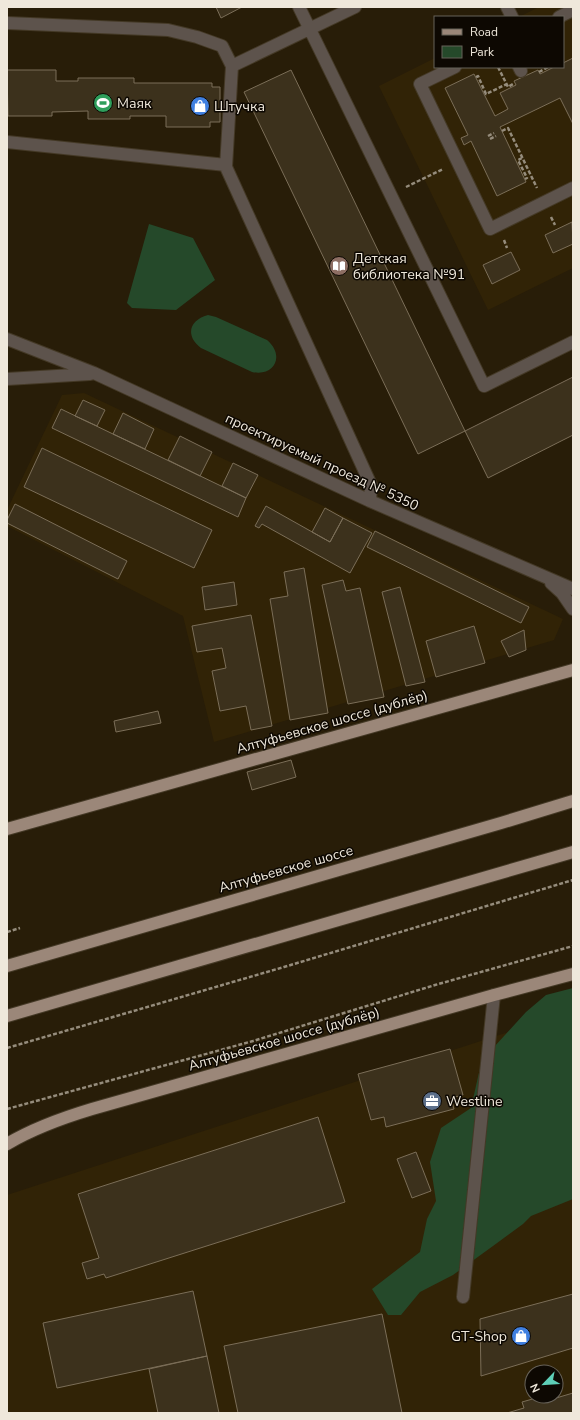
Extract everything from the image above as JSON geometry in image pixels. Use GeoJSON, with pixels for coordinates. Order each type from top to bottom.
{"type":"FeatureCollection","features":[{"type":"Feature","properties":{"kind":"main road","name":"Алтуфьевское шоссе (дублёр)"},"geometry":{"type":"LineString","coordinates":[[7,829],[573,670]]}},
{"type":"Feature","properties":{"kind":"main road"},"geometry":{"type":"LineString","coordinates":[[557,806],[573,796]]}},
{"type":"Feature","properties":{"kind":"main road","name":"Алтуфьевское шоссе"},"geometry":{"type":"LineString","coordinates":[[7,966],[573,801]]}},
{"type":"Feature","properties":{"kind":"main road"},"geometry":{"type":"LineString","coordinates":[[7,1016],[573,852]]}},
{"type":"Feature","properties":{"kind":"main road","name":"Алтуфьевское шоссе (дублёр)"},"geometry":{"type":"LineString","coordinates":[[7,1144],[25,1133],[56,1120],[92,1109],[573,974]]}},
{"type":"Feature","properties":{"kind":"street"},"geometry":{"type":"LineString","coordinates":[[299,7],[484,386],[573,342]]}},
{"type":"Feature","properties":{"kind":"street"},"geometry":{"type":"LineString","coordinates":[[232,66],[354,7]]}},
{"type":"Feature","properties":{"kind":"street"},"geometry":{"type":"LineString","coordinates":[[507,7],[512,16]]}},
{"type":"Feature","properties":{"kind":"street"},"geometry":{"type":"LineString","coordinates":[[561,16],[573,10]]}},
{"type":"Feature","properties":{"kind":"street"},"geometry":{"type":"LineString","coordinates":[[7,23],[168,30],[197,37],[222,46],[232,66],[226,165],[371,485],[370,501]]}},
{"type":"Feature","properties":{"kind":"street"},"geometry":{"type":"LineString","coordinates":[[453,68],[420,84],[490,229],[573,188]]}},
{"type":"Feature","properties":{"kind":"street"},"geometry":{"type":"LineString","coordinates":[[7,142],[226,165]]}},
{"type":"Feature","properties":{"kind":"street","name":"проектируемый проезд № 5350"},"geometry":{"type":"LineString","coordinates":[[7,339],[94,373],[370,501],[573,589]]}},
{"type":"Feature","properties":{"kind":"street","name":"проектируемый проезд № 5350"},"geometry":{"type":"LineString","coordinates":[[7,379],[94,373]]}},
{"type":"Feature","properties":{"kind":"street","name":"проектируемый проезд № 5350"},"geometry":{"type":"LineString","coordinates":[[538,575],[551,583],[562,593],[573,610]]}},
{"type":"Feature","properties":{"kind":"street"},"geometry":{"type":"LineString","coordinates":[[462,1297],[494,995]]}},
{"type":"Feature","properties":{"kind":"path"},"geometry":{"type":"LineString","coordinates":[[539,72],[546,68]]}},
{"type":"Feature","properties":{"kind":"path"},"geometry":{"type":"LineString","coordinates":[[476,77],[478,76],[486,94],[507,84]]}},
{"type":"Feature","properties":{"kind":"path"},"geometry":{"type":"LineString","coordinates":[[502,131],[508,128],[555,225]]}},
{"type":"Feature","properties":{"kind":"path"},"geometry":{"type":"LineString","coordinates":[[488,136],[494,133]]}},
{"type":"Feature","properties":{"kind":"path"},"geometry":{"type":"LineString","coordinates":[[490,139],[496,136]]}},
{"type":"Feature","properties":{"kind":"path"},"geometry":{"type":"LineString","coordinates":[[522,158],[518,160],[527,178],[525,180]]}},
{"type":"Feature","properties":{"kind":"path"},"geometry":{"type":"LineString","coordinates":[[391,194],[457,162]]}},
{"type":"Feature","properties":{"kind":"path"},"geometry":{"type":"LineString","coordinates":[[7,1048],[573,880]]}},
{"type":"Feature","properties":{"kind":"path"},"geometry":{"type":"LineString","coordinates":[[7,932],[20,928]]}},
{"type":"Feature","properties":{"kind":"path"},"geometry":{"type":"LineString","coordinates":[[7,1109],[253,1041],[435,985],[573,946]]}},
{"type":"Feature","properties":{"kind":"shaded area"},"geometry":{"type":"Polygon","coordinates":[[[539,7],[573,7],[573,268],[488,310],[379,86],[434,58],[434,68],[564,68],[564,16],[521,16],[539,7]]]}},
{"type":"Feature","properties":{"kind":"shaded area"},"geometry":{"type":"Polygon","coordinates":[[[84,393],[563,619],[554,640],[214,742],[183,616],[7,526],[7,510],[62,395],[84,393]]]}},
{"type":"Feature","properties":{"kind":"shaded area"},"geometry":{"type":"Polygon","coordinates":[[[573,1011],[573,1413],[7,1413],[7,1195],[573,1011]]]}},
{"type":"Feature","properties":{"kind":"green space"},"geometry":{"type":"Polygon","coordinates":[[[149,224],[193,238],[215,280],[176,310],[132,308],[127,303],[149,224]]]}},
{"type":"Feature","properties":{"kind":"green space"},"geometry":{"type":"Polygon","coordinates":[[[208,315],[216,317],[267,340],[275,352],[275,364],[272,368],[260,373],[252,372],[201,348],[193,338],[191,329],[193,324],[202,317],[208,315]]]}},
{"type":"Feature","properties":{"kind":"green space"},"geometry":{"type":"Polygon","coordinates":[[[573,988],[573,1199],[531,1216],[523,1224],[453,1275],[420,1292],[401,1315],[388,1315],[372,1289],[420,1252],[427,1219],[436,1201],[430,1162],[441,1128],[471,1108],[480,1068],[494,1047],[526,1012],[546,995],[573,988]]]}},
{"type":"Feature","properties":{"kind":"building"},"geometry":{"type":"Polygon","coordinates":[[[216,7],[242,7],[221,18],[216,7]]]}},
{"type":"Feature","properties":{"kind":"building"},"geometry":{"type":"Polygon","coordinates":[[[573,58],[573,124],[560,98],[500,127],[526,182],[497,196],[471,141],[464,145],[461,138],[468,135],[445,88],[474,74],[495,116],[508,109],[500,93],[516,85],[514,81],[538,70],[540,74],[552,68],[564,68],[564,62],[573,58]]]}},
{"type":"Feature","properties":{"kind":"building"},"geometry":{"type":"Polygon","coordinates":[[[7,70],[56,70],[56,81],[78,81],[78,78],[134,78],[134,83],[212,83],[212,87],[220,87],[220,122],[210,122],[210,127],[166,127],[166,116],[130,116],[130,119],[88,119],[88,111],[52,112],[52,116],[8,116],[7,70]]]}},
{"type":"Feature","properties":{"kind":"building"},"geometry":{"type":"Polygon","coordinates":[[[291,70],[465,431],[418,454],[244,92],[291,70]]]}},
{"type":"Feature","properties":{"kind":"building"},"geometry":{"type":"Polygon","coordinates":[[[572,222],[573,244],[553,253],[545,235],[572,222]]]}},
{"type":"Feature","properties":{"kind":"building"},"geometry":{"type":"Polygon","coordinates":[[[511,252],[520,270],[492,284],[483,265],[511,252]]]}},
{"type":"Feature","properties":{"kind":"building"},"geometry":{"type":"Polygon","coordinates":[[[573,377],[573,435],[488,478],[465,431],[573,377]]]}},
{"type":"Feature","properties":{"kind":"building"},"geometry":{"type":"Polygon","coordinates":[[[83,400],[105,410],[97,426],[75,416],[83,400]]]}},
{"type":"Feature","properties":{"kind":"building"},"geometry":{"type":"Polygon","coordinates":[[[61,409],[246,498],[238,517],[52,428],[61,409]]]}},
{"type":"Feature","properties":{"kind":"building"},"geometry":{"type":"Polygon","coordinates":[[[123,413],[154,429],[145,449],[113,434],[123,413]]]}},
{"type":"Feature","properties":{"kind":"building"},"geometry":{"type":"Polygon","coordinates":[[[180,436],[212,452],[200,476],[168,460],[180,436]]]}},
{"type":"Feature","properties":{"kind":"building"},"geometry":{"type":"Polygon","coordinates":[[[42,448],[212,530],[194,568],[24,487],[42,448]]]}},
{"type":"Feature","properties":{"kind":"building"},"geometry":{"type":"Polygon","coordinates":[[[233,463],[258,475],[246,498],[222,486],[233,463]]]}},
{"type":"Feature","properties":{"kind":"building"},"geometry":{"type":"Polygon","coordinates":[[[15,504],[127,561],[118,579],[7,523],[15,504]]]}},
{"type":"Feature","properties":{"kind":"building"},"geometry":{"type":"Polygon","coordinates":[[[266,506],[330,542],[343,518],[372,533],[350,573],[262,524],[259,528],[255,526],[266,506]]]}},
{"type":"Feature","properties":{"kind":"building"},"geometry":{"type":"Polygon","coordinates":[[[325,508],[343,518],[330,542],[312,532],[325,508]]]}},
{"type":"Feature","properties":{"kind":"building"},"geometry":{"type":"Polygon","coordinates":[[[375,531],[529,607],[521,623],[367,547],[375,531]]]}},
{"type":"Feature","properties":{"kind":"building"},"geometry":{"type":"Polygon","coordinates":[[[304,568],[328,713],[290,720],[270,599],[288,596],[284,572],[304,568]]]}},
{"type":"Feature","properties":{"kind":"building"},"geometry":{"type":"Polygon","coordinates":[[[343,580],[346,591],[360,588],[384,697],[348,704],[322,585],[343,580]]]}},
{"type":"Feature","properties":{"kind":"building"},"geometry":{"type":"Polygon","coordinates":[[[234,582],[237,605],[205,610],[202,587],[234,582]]]}},
{"type":"Feature","properties":{"kind":"building"},"geometry":{"type":"Polygon","coordinates":[[[400,587],[425,682],[406,686],[382,592],[400,587]]]}},
{"type":"Feature","properties":{"kind":"building"},"geometry":{"type":"Polygon","coordinates":[[[251,615],[272,726],[251,730],[246,706],[220,711],[212,671],[226,668],[222,648],[197,652],[192,626],[251,615]]]}},
{"type":"Feature","properties":{"kind":"building"},"geometry":{"type":"Polygon","coordinates":[[[474,626],[485,663],[436,677],[426,641],[474,626]]]}},
{"type":"Feature","properties":{"kind":"building"},"geometry":{"type":"Polygon","coordinates":[[[524,630],[526,650],[509,657],[501,641],[524,630]]]}},
{"type":"Feature","properties":{"kind":"building"},"geometry":{"type":"Polygon","coordinates":[[[158,711],[161,723],[116,732],[114,721],[158,711]]]}},
{"type":"Feature","properties":{"kind":"building"},"geometry":{"type":"Polygon","coordinates":[[[291,760],[296,777],[252,790],[247,772],[291,760]]]}},
{"type":"Feature","properties":{"kind":"building"},"geometry":{"type":"Polygon","coordinates":[[[450,1049],[463,1095],[451,1098],[454,1109],[386,1127],[384,1117],[371,1120],[358,1074],[450,1049]]]}},
{"type":"Feature","properties":{"kind":"building"},"geometry":{"type":"Polygon","coordinates":[[[318,1117],[345,1202],[106,1278],[104,1274],[87,1279],[82,1263],[99,1258],[78,1194],[318,1117]]]}},
{"type":"Feature","properties":{"kind":"building"},"geometry":{"type":"Polygon","coordinates":[[[416,1152],[431,1191],[412,1198],[397,1159],[416,1152]]]}},
{"type":"Feature","properties":{"kind":"building"},"geometry":{"type":"Polygon","coordinates":[[[193,1291],[207,1356],[57,1388],[43,1323],[193,1291]]]}},
{"type":"Feature","properties":{"kind":"building"},"geometry":{"type":"Polygon","coordinates":[[[573,1294],[573,1348],[481,1376],[480,1319],[573,1294]]]}},
{"type":"Feature","properties":{"kind":"building"},"geometry":{"type":"Polygon","coordinates":[[[382,1314],[402,1413],[238,1413],[224,1346],[382,1314]]]}},
{"type":"Feature","properties":{"kind":"building"},"geometry":{"type":"Polygon","coordinates":[[[207,1356],[219,1413],[158,1413],[149,1369],[207,1356]]]}},
{"type":"Feature","properties":{"kind":"building"},"geometry":{"type":"Polygon","coordinates":[[[573,1393],[573,1413],[507,1413],[524,1408],[522,1402],[524,1401],[524,1404],[564,1404],[564,1396],[573,1393]]]}},
{"type":"Feature","properties":{"kind":"place","name":"Маяк"},"geometry":{"type":"Point","coordinates":[103,103]}},
{"type":"Feature","properties":{"kind":"place","name":"Штучка"},"geometry":{"type":"Point","coordinates":[200,106]}},
{"type":"Feature","properties":{"kind":"place","name":"Детская библиотека №91"},"geometry":{"type":"Point","coordinates":[339,266]}},
{"type":"Feature","properties":{"kind":"place","name":"Westline"},"geometry":{"type":"Point","coordinates":[432,1101]}},
{"type":"Feature","properties":{"kind":"place","name":"GT-Shop"},"geometry":{"type":"Point","coordinates":[521,1336]}}]}
